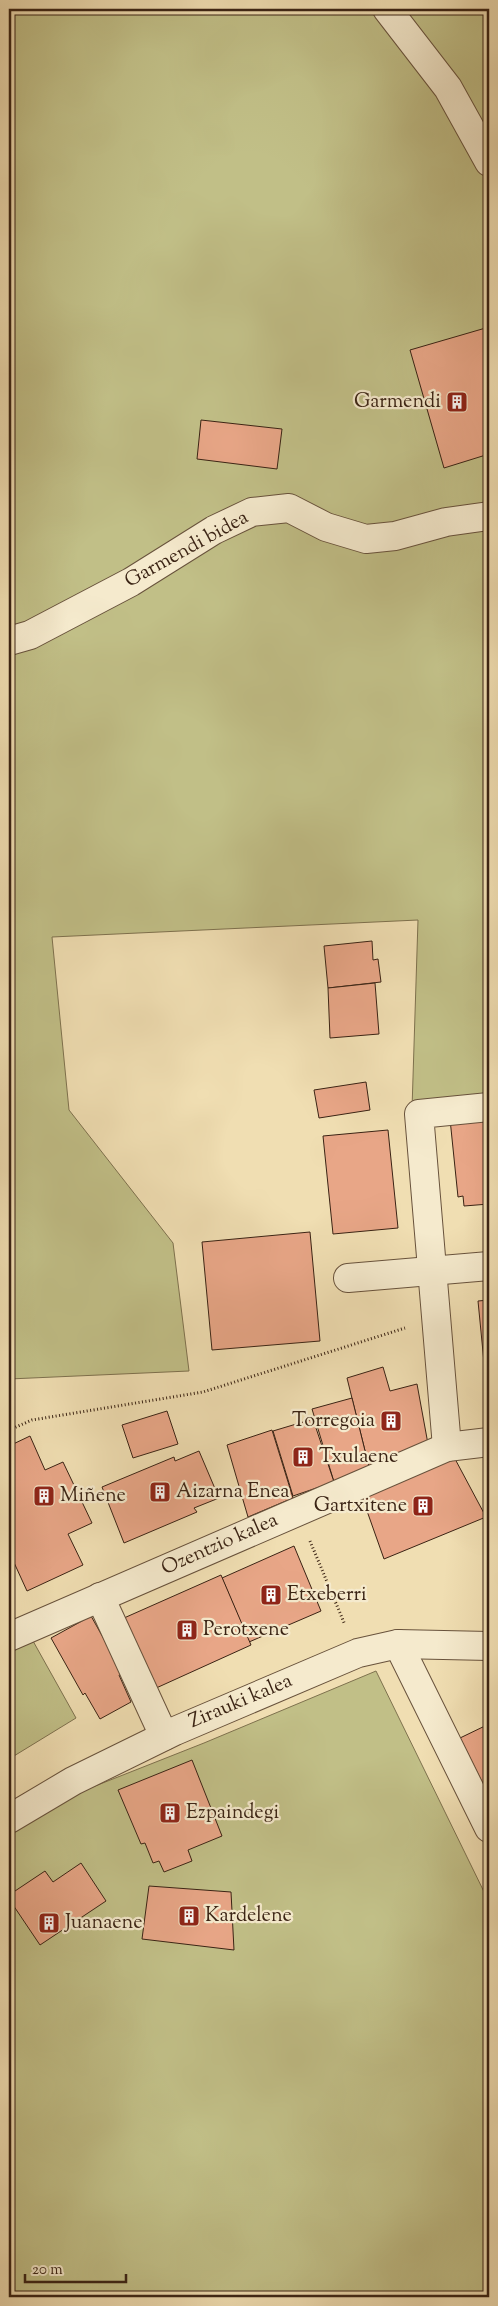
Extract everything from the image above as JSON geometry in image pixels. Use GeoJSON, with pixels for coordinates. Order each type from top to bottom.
{"type":"FeatureCollection","features":[{"type":"Feature","properties":{"kind":"street"},"geometry":{"type":"LineString","coordinates":[[387,9],[448,88],[489,162]]}},
{"type":"Feature","properties":{"kind":"street","name":"Garmendi bidea"},"geometry":{"type":"LineString","coordinates":[[9,641],[30,635],[122,586],[214,530],[252,512],[288,508],[326,527],[366,539],[395,536],[446,522],[489,516]]}},
{"type":"Feature","properties":{"kind":"street"},"geometry":{"type":"LineString","coordinates":[[447,1447],[418,1114],[489,1107]]}},
{"type":"Feature","properties":{"kind":"street"},"geometry":{"type":"LineString","coordinates":[[348,1278],[489,1266]]}},
{"type":"Feature","properties":{"kind":"street","name":"Ozentzio kalea"},"geometry":{"type":"LineString","coordinates":[[9,1637],[447,1447],[489,1442]]}},
{"type":"Feature","properties":{"kind":"street"},"geometry":{"type":"LineString","coordinates":[[100,1597],[164,1736]]}},
{"type":"Feature","properties":{"kind":"street"},"geometry":{"type":"LineString","coordinates":[[398,1644],[489,1828]]}},
{"type":"Feature","properties":{"kind":"street","name":"Zirauki kalea"},"geometry":{"type":"LineString","coordinates":[[9,1819],[73,1781],[164,1736],[358,1653],[398,1644],[489,1646]]}},
{"type":"Feature","properties":{"kind":"path"},"geometry":{"type":"LineString","coordinates":[[9,1430],[32,1420],[203,1392],[437,1318]]}},
{"type":"Feature","properties":{"kind":"path"},"geometry":{"type":"LineString","coordinates":[[297,1511],[344,1622]]}},
{"type":"Feature","properties":{"kind":"shaded area"},"geometry":{"type":"Polygon","coordinates":[[[9,9],[489,9],[489,1102],[412,1109],[418,920],[52,937],[69,1110],[173,1243],[189,1371],[9,1379],[9,9]]]}},
{"type":"Feature","properties":{"kind":"shaded area"},"geometry":{"type":"Polygon","coordinates":[[[33,1641],[76,1718],[9,1759],[9,1652],[33,1641]]]}},
{"type":"Feature","properties":{"kind":"shaded area"},"geometry":{"type":"Polygon","coordinates":[[[376,1671],[489,1902],[489,2297],[9,2297],[9,1820],[204,1743],[376,1671]]]}},
{"type":"Feature","properties":{"kind":"building","name":"Garmendi"},"geometry":{"type":"Polygon","coordinates":[[[489,327],[489,454],[444,468],[410,350],[489,327]]]}},
{"type":"Feature","properties":{"kind":"building"},"geometry":{"type":"Polygon","coordinates":[[[201,420],[282,429],[277,469],[197,459],[201,420]]]}},
{"type":"Feature","properties":{"kind":"building"},"geometry":{"type":"Polygon","coordinates":[[[372,941],[373,960],[378,959],[381,982],[328,988],[324,946],[372,941]]]}},
{"type":"Feature","properties":{"kind":"building"},"geometry":{"type":"Polygon","coordinates":[[[375,983],[379,1034],[330,1038],[328,988],[375,983]]]}},
{"type":"Feature","properties":{"kind":"building"},"geometry":{"type":"Polygon","coordinates":[[[366,1082],[370,1110],[319,1118],[314,1090],[366,1082]]]}},
{"type":"Feature","properties":{"kind":"building"},"geometry":{"type":"Polygon","coordinates":[[[489,1115],[489,1204],[464,1206],[463,1196],[458,1197],[450,1119],[489,1115]]]}},
{"type":"Feature","properties":{"kind":"building"},"geometry":{"type":"Polygon","coordinates":[[[388,1130],[398,1228],[333,1234],[323,1136],[388,1130]]]}},
{"type":"Feature","properties":{"kind":"building"},"geometry":{"type":"Polygon","coordinates":[[[310,1232],[320,1341],[212,1350],[202,1242],[310,1232]]]}},
{"type":"Feature","properties":{"kind":"building"},"geometry":{"type":"Polygon","coordinates":[[[489,1300],[489,1383],[486,1383],[478,1301],[489,1300]]]}},
{"type":"Feature","properties":{"kind":"building","name":"Torregoia"},"geometry":{"type":"Polygon","coordinates":[[[383,1367],[390,1391],[417,1384],[428,1444],[369,1467],[347,1378],[383,1367]]]}},
{"type":"Feature","properties":{"kind":"building"},"geometry":{"type":"Polygon","coordinates":[[[352,1398],[369,1467],[334,1482],[312,1409],[352,1398]]]}},
{"type":"Feature","properties":{"kind":"building"},"geometry":{"type":"Polygon","coordinates":[[[167,1411],[178,1444],[133,1458],[122,1425],[167,1411]]]}},
{"type":"Feature","properties":{"kind":"building","name":"Txulaene"},"geometry":{"type":"Polygon","coordinates":[[[313,1419],[334,1482],[293,1496],[273,1431],[313,1419]]]}},
{"type":"Feature","properties":{"kind":"building"},"geometry":{"type":"Polygon","coordinates":[[[272,1430],[293,1498],[248,1517],[227,1445],[272,1430]]]}},
{"type":"Feature","properties":{"kind":"building","name":"Miñene"},"geometry":{"type":"Polygon","coordinates":[[[30,1436],[45,1470],[63,1462],[92,1523],[68,1534],[83,1565],[27,1591],[11,1556],[9,1557],[9,1446],[30,1436]]]}},
{"type":"Feature","properties":{"kind":"building","name":"Aizarna Enea"},"geometry":{"type":"Polygon","coordinates":[[[199,1451],[219,1498],[194,1508],[197,1512],[124,1543],[102,1487],[174,1457],[175,1461],[199,1451]]]}},
{"type":"Feature","properties":{"kind":"building","name":"Gartxitene"},"geometry":{"type":"Polygon","coordinates":[[[454,1457],[486,1517],[384,1559],[361,1494],[454,1457]]]}},
{"type":"Feature","properties":{"kind":"building","name":"Etxeberri"},"geometry":{"type":"Polygon","coordinates":[[[294,1546],[321,1611],[249,1642],[222,1578],[294,1546]]]}},
{"type":"Feature","properties":{"kind":"building","name":"Perotxene"},"geometry":{"type":"Polygon","coordinates":[[[221,1575],[251,1645],[154,1689],[124,1618],[221,1575]]]}},
{"type":"Feature","properties":{"kind":"building"},"geometry":{"type":"Polygon","coordinates":[[[91,1616],[123,1673],[119,1675],[131,1702],[100,1719],[85,1693],[83,1695],[51,1638],[91,1616]]]}},
{"type":"Feature","properties":{"kind":"building"},"geometry":{"type":"Polygon","coordinates":[[[489,1724],[489,1796],[460,1738],[489,1724]]]}},
{"type":"Feature","properties":{"kind":"building","name":"Ezpaindegi"},"geometry":{"type":"Polygon","coordinates":[[[192,1760],[222,1836],[188,1850],[192,1861],[164,1872],[159,1861],[153,1863],[145,1843],[141,1844],[118,1790],[192,1760]]]}},
{"type":"Feature","properties":{"kind":"building","name":"Juanaene"},"geometry":{"type":"Polygon","coordinates":[[[81,1863],[106,1901],[40,1945],[9,1899],[9,1895],[45,1871],[53,1882],[81,1863]]]}},
{"type":"Feature","properties":{"kind":"building","name":"Kardelene"},"geometry":{"type":"Polygon","coordinates":[[[149,1886],[231,1892],[234,1950],[142,1939],[149,1886]]]}},
{"type":"Feature","properties":{"kind":"place","name":"Garmendi"},"geometry":{"type":"Point","coordinates":[457,402]}},
{"type":"Feature","properties":{"kind":"place","name":"Torregoia"},"geometry":{"type":"Point","coordinates":[391,1421]}},
{"type":"Feature","properties":{"kind":"place","name":"Txulaene"},"geometry":{"type":"Point","coordinates":[303,1457]}},
{"type":"Feature","properties":{"kind":"place","name":"Aizarna Enea"},"geometry":{"type":"Point","coordinates":[160,1492]}},
{"type":"Feature","properties":{"kind":"place","name":"Miñene"},"geometry":{"type":"Point","coordinates":[44,1496]}},
{"type":"Feature","properties":{"kind":"place","name":"Gartxitene"},"geometry":{"type":"Point","coordinates":[423,1506]}},
{"type":"Feature","properties":{"kind":"place","name":"Etxeberri"},"geometry":{"type":"Point","coordinates":[271,1595]}},
{"type":"Feature","properties":{"kind":"place","name":"Perotxene"},"geometry":{"type":"Point","coordinates":[187,1630]}},
{"type":"Feature","properties":{"kind":"place","name":"Ezpaindegi"},"geometry":{"type":"Point","coordinates":[170,1813]}},
{"type":"Feature","properties":{"kind":"place","name":"Kardelene"},"geometry":{"type":"Point","coordinates":[189,1916]}},
{"type":"Feature","properties":{"kind":"place","name":"Juanaene"},"geometry":{"type":"Point","coordinates":[49,1923]}}]}
